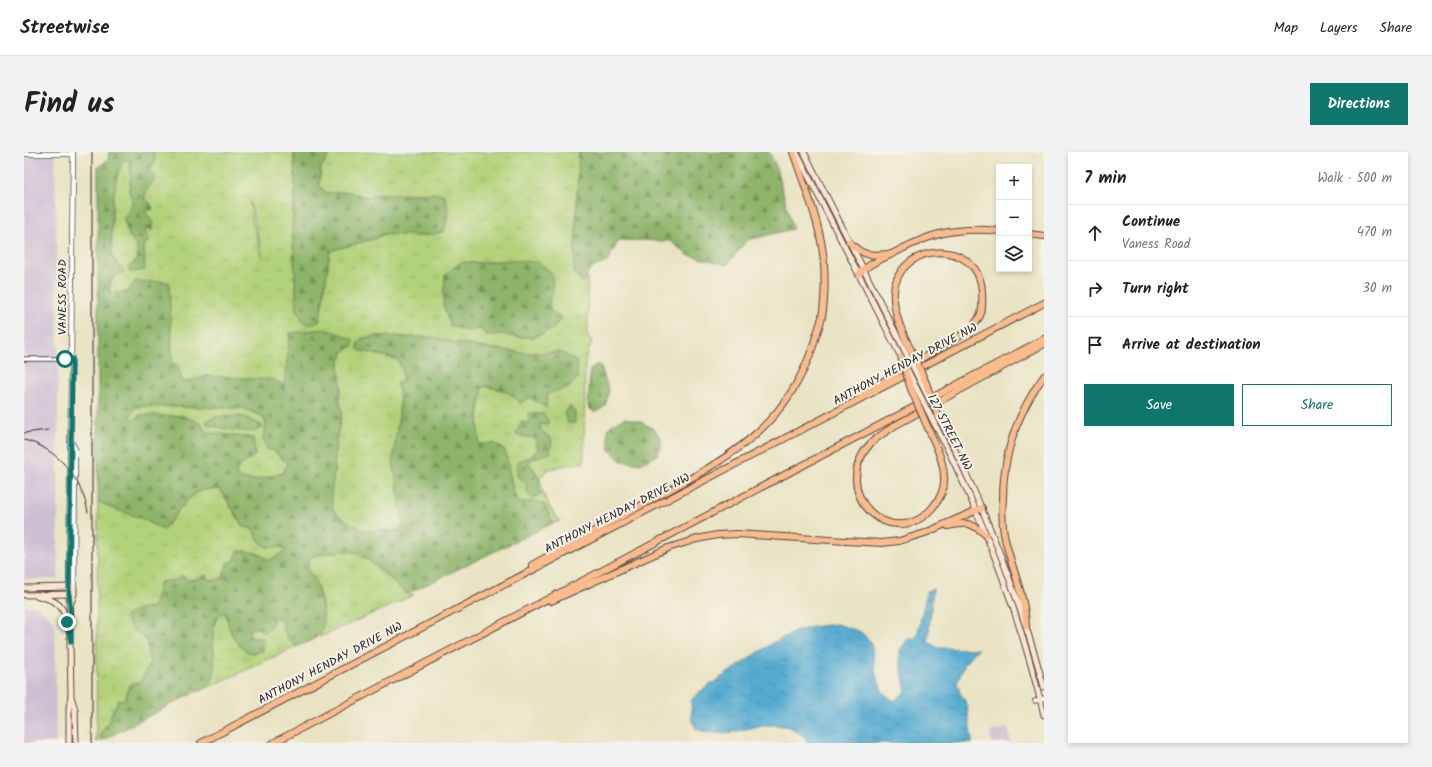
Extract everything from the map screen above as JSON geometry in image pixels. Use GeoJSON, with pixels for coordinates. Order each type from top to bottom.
{"type":"FeatureCollection","features":[{"type":"Feature","properties":{"kind":"highway"},"geometry":{"type":"LineString","coordinates":[[500,586],[526,568],[707,469],[743,445],[772,419],[790,395],[806,364],[822,317],[824,285],[824,262],[817,224],[795,152]]}},
{"type":"Feature","properties":{"kind":"highway"},"geometry":{"type":"LineString","coordinates":[[861,272],[893,253],[923,239],[941,233],[960,230],[996,231]]}},
{"type":"Feature","properties":{"kind":"highway"},"geometry":{"type":"LineString","coordinates":[[1032,234],[1044,236]]}},
{"type":"Feature","properties":{"kind":"highway"},"geometry":{"type":"LineString","coordinates":[[849,242],[856,249],[866,254],[873,255],[893,253]]}},
{"type":"Feature","properties":{"kind":"highway"},"geometry":{"type":"LineString","coordinates":[[805,428],[926,357],[970,330],[979,320],[982,310],[981,284],[976,270],[956,255],[935,252],[922,255],[906,265],[898,278],[894,290],[894,304],[900,324],[910,354],[926,383],[934,416]]}},
{"type":"Feature","properties":{"kind":"highway","name":"ANTHONY HENDAY DRIVE NW"},"geometry":{"type":"LineString","coordinates":[[201,743],[1044,303]]}},
{"type":"Feature","properties":{"kind":"highway"},"geometry":{"type":"LineString","coordinates":[[273,743],[1044,339]]}},
{"type":"Feature","properties":{"kind":"highway"},"geometry":{"type":"LineString","coordinates":[[901,357],[911,389],[925,421],[942,465],[944,481],[941,494],[936,504],[928,513],[918,520],[908,524],[890,523],[882,520],[864,506],[858,493],[856,476],[861,460],[870,445],[879,436],[894,426],[1044,344]]}},
{"type":"Feature","properties":{"kind":"highway"},"geometry":{"type":"LineString","coordinates":[[1026,626],[1026,612],[1004,534],[1002,507],[1003,477],[1007,456],[1024,406],[1044,376]]}},
{"type":"Feature","properties":{"kind":"highway"},"geometry":{"type":"LineString","coordinates":[[931,531],[979,509]]}},
{"type":"Feature","properties":{"kind":"highway"},"geometry":{"type":"LineString","coordinates":[[507,620],[668,548],[697,539],[717,535],[736,534],[882,543],[899,541],[962,523],[975,525],[986,535]]}},
{"type":"Feature","properties":{"kind":"main road","name":"127 STREET NW"},"geometry":{"type":"LineString","coordinates":[[795,152],[861,272],[910,354]]}},
{"type":"Feature","properties":{"kind":"main road","name":"127 STREET NW"},"geometry":{"type":"LineString","coordinates":[[804,152],[849,242],[861,272],[901,357],[966,473],[979,509],[1005,567],[1026,626],[1044,687]]}},
{"type":"Feature","properties":{"kind":"main road","name":"127 STREET NW"},"geometry":{"type":"LineString","coordinates":[[979,509],[986,535],[1013,608],[1033,669],[1042,699],[1044,715]]}},
{"type":"Feature","properties":{"kind":"main road"},"geometry":{"type":"LineString","coordinates":[[24,588],[72,587]]}},
{"type":"Feature","properties":{"kind":"main road","name":"VANESS ROAD"},"geometry":{"type":"LineString","coordinates":[[70,743],[70,604],[72,587]]}},
{"type":"Feature","properties":{"kind":"main road"},"geometry":{"type":"LineString","coordinates":[[24,595],[72,594]]}},
{"type":"Feature","properties":{"kind":"main road"},"geometry":{"type":"LineString","coordinates":[[35,595],[56,602],[64,610],[71,642]]}},
{"type":"Feature","properties":{"kind":"main road","name":"VANESS ROAD"},"geometry":{"type":"LineString","coordinates":[[71,696],[75,708],[76,743]]}},
{"type":"Feature","properties":{"kind":"street"},"geometry":{"type":"LineString","coordinates":[[24,154],[73,153]]}},
{"type":"Feature","properties":{"kind":"street","name":"VANESS ROAD"},"geometry":{"type":"LineString","coordinates":[[72,587],[70,456],[73,153]]}},
{"type":"Feature","properties":{"kind":"street"},"geometry":{"type":"LineString","coordinates":[[24,359],[72,359]]}},
{"type":"Feature","properties":{"kind":"street"},"geometry":{"type":"LineString","coordinates":[[1035,701],[1042,699]]}},
{"type":"Feature","properties":{"kind":"shaded area"},"geometry":{"type":"Polygon","coordinates":[[[24,152],[55,152],[58,372],[58,579],[24,579],[24,152]]]}},
{"type":"Feature","properties":{"kind":"shaded area"},"geometry":{"type":"Polygon","coordinates":[[[24,606],[37,606],[55,622],[56,743],[24,743],[24,606]]]}},
{"type":"Feature","properties":{"kind":"shaded area"},"geometry":{"type":"Polygon","coordinates":[[[1008,728],[1011,743],[992,743],[990,732],[1008,728]]]}},
{"type":"Feature","properties":{"kind":"green space"},"geometry":{"type":"Polygon","coordinates":[[[109,152],[154,152],[155,163],[149,169],[155,178],[147,189],[144,199],[150,203],[153,209],[145,211],[153,223],[152,231],[147,227],[145,232],[150,241],[144,245],[145,270],[129,272],[130,266],[138,259],[137,247],[129,235],[124,219],[132,204],[129,190],[131,162],[125,159],[117,177],[112,205],[111,246],[114,259],[124,272],[114,276],[110,283],[109,293],[127,292],[135,281],[169,282],[172,360],[178,366],[183,383],[208,376],[274,380],[283,384],[284,392],[290,333],[323,329],[341,334],[354,340],[352,346],[343,352],[339,366],[341,387],[339,400],[342,412],[336,440],[331,495],[333,509],[340,517],[364,531],[400,531],[404,525],[393,461],[400,405],[399,390],[396,384],[403,381],[402,369],[397,359],[358,350],[358,342],[361,339],[375,336],[430,337],[491,349],[524,353],[560,352],[578,362],[577,379],[568,388],[547,394],[546,407],[529,397],[520,404],[508,393],[499,389],[483,386],[478,417],[479,444],[494,443],[505,450],[513,491],[518,504],[532,501],[544,504],[553,523],[407,594],[369,560],[356,552],[331,552],[313,556],[308,559],[308,571],[314,577],[316,583],[323,616],[322,630],[318,636],[298,646],[291,642],[286,635],[281,619],[275,617],[270,627],[264,634],[256,627],[249,630],[249,634],[255,638],[264,638],[265,645],[263,651],[254,653],[248,652],[238,644],[234,638],[228,624],[226,612],[218,616],[214,624],[213,633],[215,665],[214,675],[209,683],[197,691],[103,740],[101,737],[102,732],[110,719],[118,700],[125,700],[130,686],[139,683],[150,662],[146,639],[130,627],[125,616],[135,611],[153,607],[160,582],[176,580],[182,575],[188,580],[198,579],[206,575],[210,580],[218,580],[223,578],[227,563],[234,561],[238,551],[255,553],[269,561],[286,550],[264,546],[258,540],[253,529],[243,527],[220,489],[204,490],[192,496],[163,530],[141,518],[114,509],[98,501],[98,167],[108,160],[109,152]],[[135,406],[130,418],[134,420],[140,415],[183,416],[200,423],[205,432],[253,438],[255,455],[237,468],[236,474],[241,480],[256,480],[283,473],[287,464],[275,451],[267,449],[263,440],[266,423],[263,416],[242,408],[135,406]]]}},
{"type":"Feature","properties":{"kind":"green space"},"geometry":{"type":"Polygon","coordinates":[[[154,152],[294,152],[295,193],[292,225],[297,310],[303,322],[322,307],[330,251],[376,238],[384,234],[423,236],[434,193],[378,194],[366,197],[350,192],[326,193],[319,185],[321,167],[332,152],[579,152],[574,273],[582,282],[587,275],[588,336],[592,341],[585,361],[584,462],[547,470],[540,478],[542,490],[547,501],[560,521],[553,523],[544,504],[532,501],[518,504],[509,473],[494,443],[479,445],[478,417],[483,386],[499,389],[513,395],[520,403],[529,397],[537,402],[547,394],[554,391],[560,352],[524,353],[397,336],[375,336],[361,339],[376,355],[397,359],[402,369],[403,381],[396,384],[399,390],[400,404],[393,461],[404,525],[401,531],[364,531],[340,517],[333,509],[331,495],[336,440],[342,412],[340,402],[341,387],[339,366],[343,352],[352,346],[323,329],[290,333],[284,393],[239,378],[208,376],[183,383],[178,366],[172,361],[171,326],[127,292],[109,294],[110,283],[114,276],[124,272],[112,256],[112,205],[116,179],[121,162],[124,158],[131,162],[129,190],[132,204],[124,219],[129,235],[137,247],[138,259],[130,266],[131,272],[144,270],[145,232],[147,227],[151,231],[145,211],[153,209],[150,203],[144,199],[147,189],[154,178],[149,169],[155,163],[154,152]],[[250,201],[252,220],[263,258],[250,201]],[[511,260],[479,263],[461,262],[480,329],[488,336],[502,334],[517,337],[534,337],[550,310],[549,301],[553,290],[511,260]],[[549,422],[528,424],[516,435],[536,438],[538,450],[530,457],[518,461],[526,483],[528,494],[539,486],[536,473],[528,463],[552,439],[540,430],[540,423],[549,422]]]}},
{"type":"Feature","properties":{"kind":"green space"},"geometry":{"type":"Polygon","coordinates":[[[294,152],[332,152],[321,167],[319,185],[326,193],[350,192],[366,197],[378,194],[444,194],[448,209],[447,222],[443,232],[423,236],[384,234],[376,238],[330,251],[320,320],[311,325],[303,322],[297,310],[292,225],[295,193],[294,152]]]}},
{"type":"Feature","properties":{"kind":"green space"},"geometry":{"type":"Polygon","coordinates":[[[579,152],[769,152],[775,164],[793,229],[747,240],[727,265],[688,255],[670,241],[619,240],[607,262],[591,268],[582,283],[574,273],[579,152]]]}},
{"type":"Feature","properties":{"kind":"green space"},"geometry":{"type":"Polygon","coordinates":[[[511,260],[538,262],[552,273],[553,290],[549,301],[550,310],[561,318],[552,330],[534,337],[517,337],[502,334],[488,336],[480,329],[466,331],[450,325],[443,305],[445,275],[461,262],[479,263],[511,260]]]}},
{"type":"Feature","properties":{"kind":"green space"},"geometry":{"type":"Polygon","coordinates":[[[597,364],[601,367],[609,391],[605,406],[595,413],[588,407],[590,370],[597,364]]]}},
{"type":"Feature","properties":{"kind":"green space"},"geometry":{"type":"Polygon","coordinates":[[[135,406],[242,408],[263,416],[266,423],[263,440],[287,464],[283,473],[256,480],[241,480],[236,474],[237,468],[255,455],[253,438],[205,432],[183,416],[140,415],[134,420],[129,418],[135,406]],[[244,417],[214,425],[229,429],[255,431],[261,425],[244,417]]]}},
{"type":"Feature","properties":{"kind":"green space"},"geometry":{"type":"Polygon","coordinates":[[[570,406],[575,412],[575,423],[568,423],[564,414],[570,406]]]}},
{"type":"Feature","properties":{"kind":"green space"},"geometry":{"type":"Polygon","coordinates":[[[529,413],[544,414],[549,422],[547,426],[540,423],[540,430],[552,439],[550,453],[533,459],[528,463],[539,477],[541,494],[532,498],[528,494],[526,483],[517,476],[518,461],[530,457],[538,450],[535,438],[516,435],[521,421],[528,424],[529,413]]]}},
{"type":"Feature","properties":{"kind":"green space"},"geometry":{"type":"Polygon","coordinates":[[[215,417],[244,417],[261,425],[262,428],[256,431],[238,431],[215,427],[206,423],[206,421],[215,417]]]}},
{"type":"Feature","properties":{"kind":"green space"},"geometry":{"type":"Polygon","coordinates":[[[625,418],[641,422],[655,430],[661,438],[661,448],[656,456],[640,464],[621,461],[609,449],[608,429],[613,424],[625,418]]]}},
{"type":"Feature","properties":{"kind":"green space"},"geometry":{"type":"Polygon","coordinates":[[[220,489],[243,527],[253,529],[267,547],[282,547],[287,550],[269,561],[234,561],[227,563],[223,578],[218,580],[210,580],[206,575],[198,579],[160,582],[153,607],[135,611],[130,627],[146,639],[150,662],[139,683],[133,683],[129,686],[125,700],[113,709],[110,719],[102,732],[101,737],[103,740],[96,742],[98,501],[114,509],[141,518],[163,530],[192,496],[204,490],[220,489]]]}},
{"type":"Feature","properties":{"kind":"green space"},"geometry":{"type":"Polygon","coordinates":[[[344,551],[356,552],[369,560],[407,594],[414,595],[320,637],[319,635],[322,629],[323,612],[316,584],[308,571],[308,559],[312,556],[344,551]]]}},
{"type":"Feature","properties":{"kind":"green space"},"geometry":{"type":"Polygon","coordinates":[[[226,612],[226,617],[234,639],[259,639],[249,634],[249,630],[256,627],[264,634],[270,627],[275,617],[281,619],[289,639],[298,646],[198,692],[197,691],[209,683],[214,675],[214,624],[218,617],[226,612]]]}},
{"type":"Feature","properties":{"kind":"water"},"geometry":{"type":"Polygon","coordinates":[[[933,589],[928,642],[938,648],[978,649],[965,663],[957,683],[960,693],[967,704],[972,743],[807,743],[806,738],[801,734],[784,726],[762,726],[720,733],[696,729],[692,719],[691,701],[698,693],[774,642],[797,631],[812,627],[837,624],[861,632],[871,642],[876,675],[883,693],[894,701],[906,691],[900,661],[900,650],[907,640],[917,637],[927,591],[933,589]]]}},
{"type":"Feature","properties":{"kind":"railway"},"geometry":{"type":"LineString","coordinates":[[92,152],[92,743]]}},
{"type":"Feature","properties":{"kind":"railway"},"geometry":{"type":"LineString","coordinates":[[24,433],[48,430]]}},
{"type":"Feature","properties":{"kind":"railway"},"geometry":{"type":"LineString","coordinates":[[24,440],[48,450],[58,458],[74,477],[85,500],[88,512]]}},
{"type":"Feature","properties":{"kind":"route"},"geometry":{"type":"LineString","coordinates":[[65,359],[72,359],[69,594],[71,642],[67,622]]}}]}
